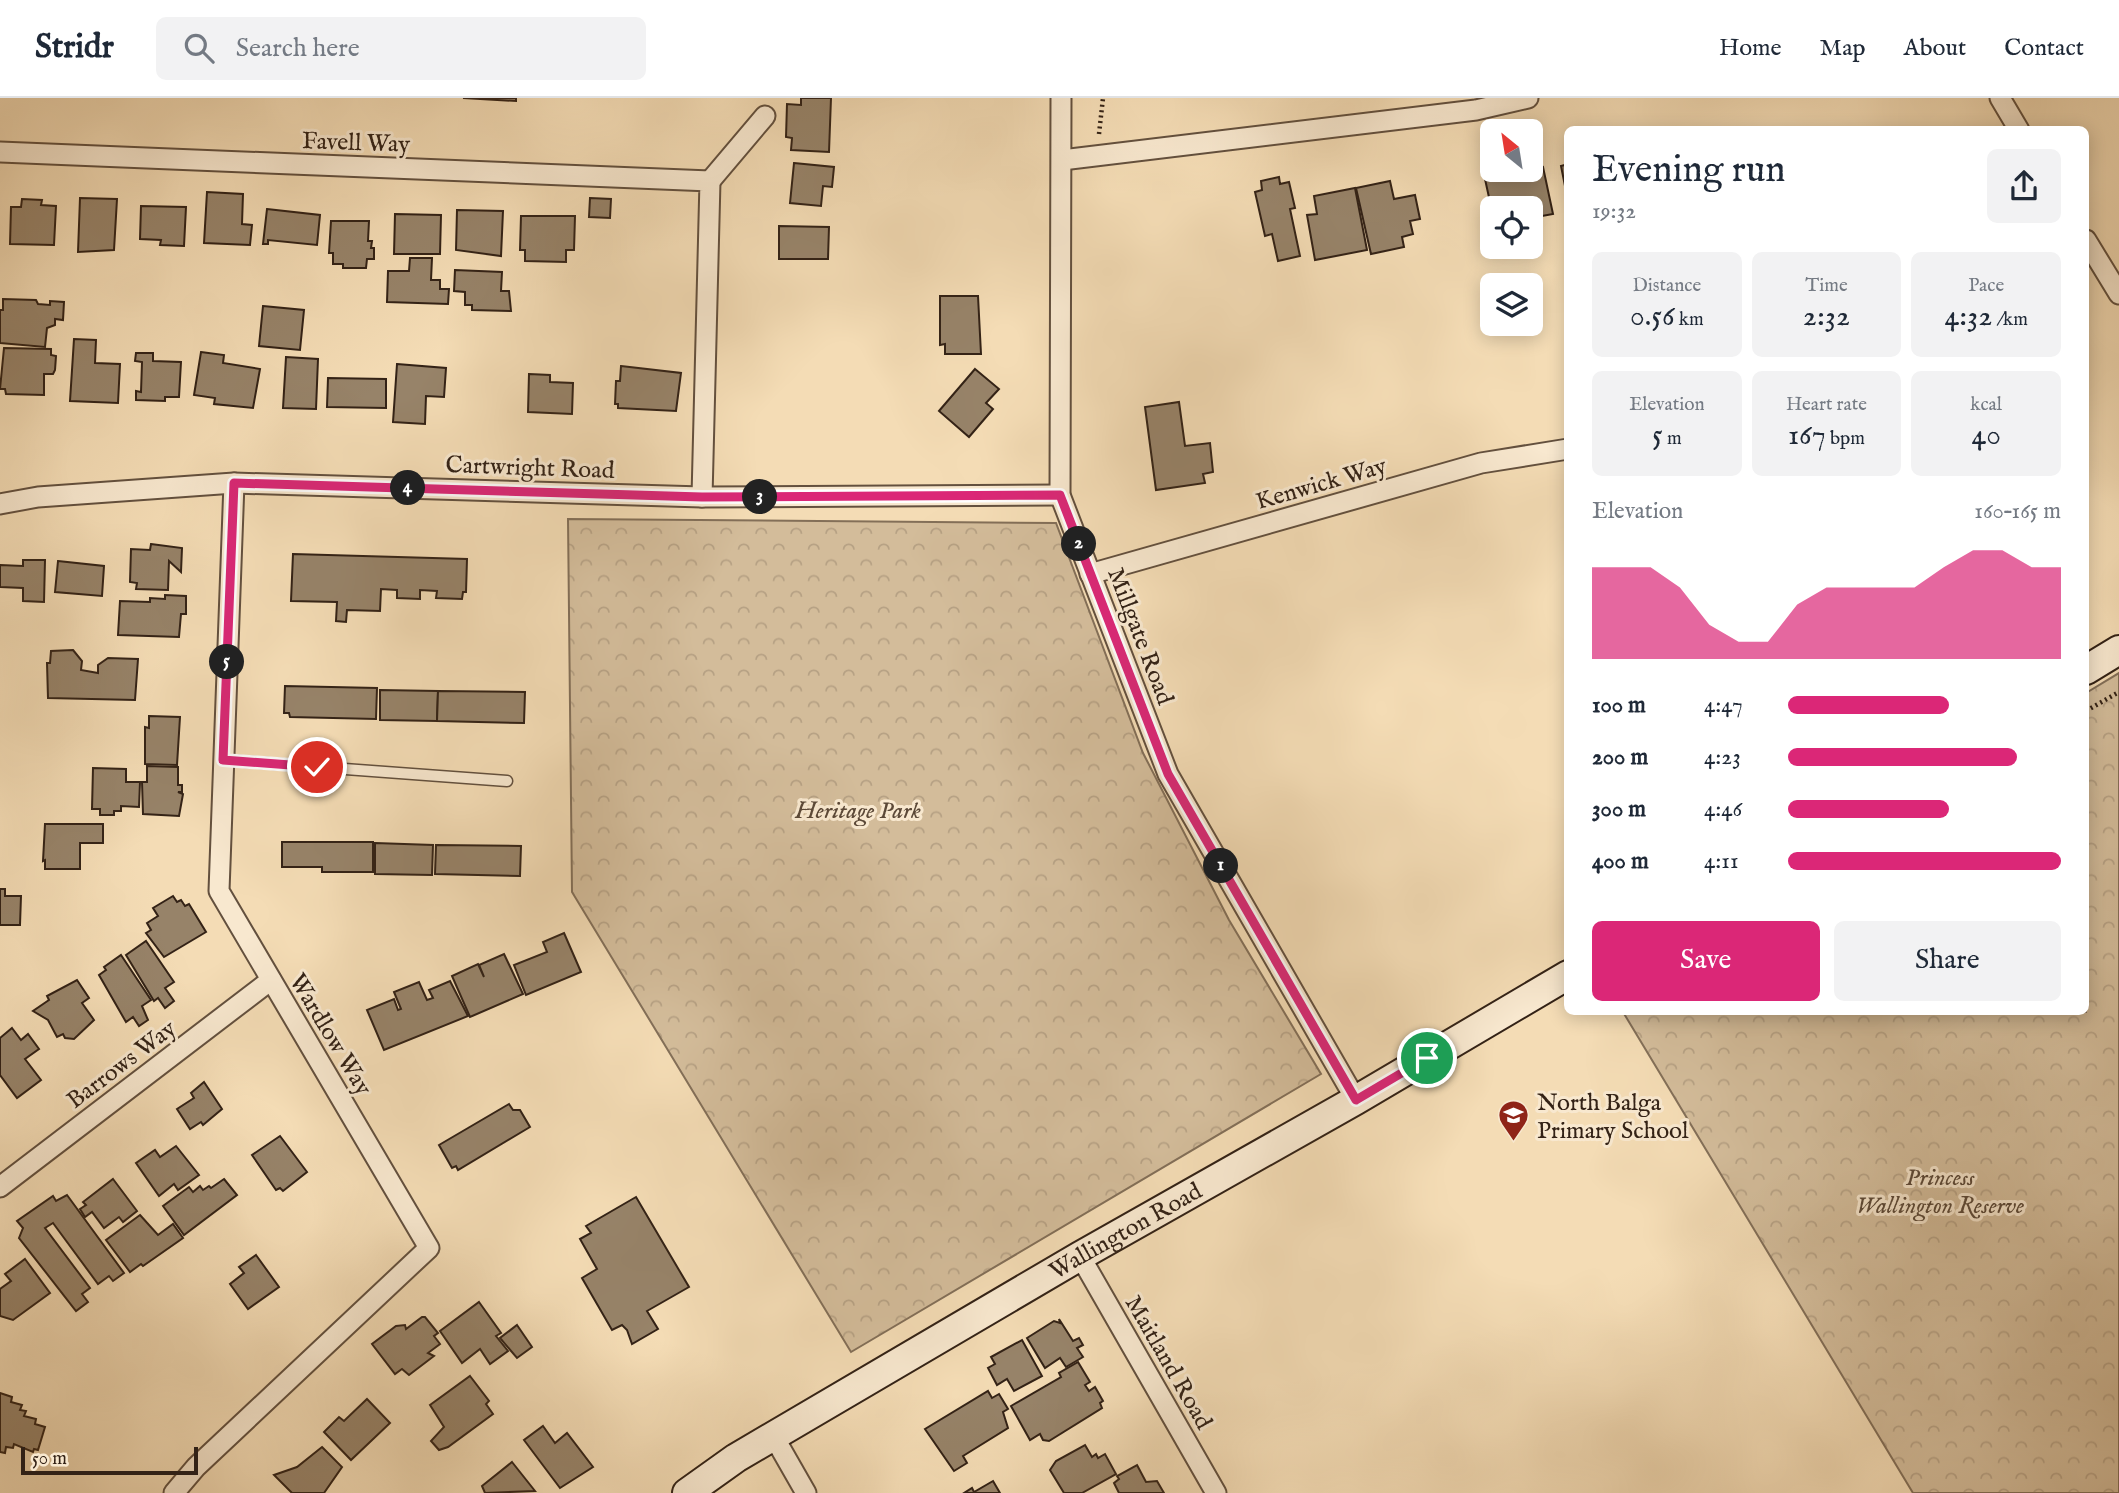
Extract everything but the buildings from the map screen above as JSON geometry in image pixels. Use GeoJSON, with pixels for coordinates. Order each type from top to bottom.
{"type":"FeatureCollection","features":[{"type":"Feature","properties":{"kind":"street","name":"Millgate Road"},"geometry":{"type":"LineString","coordinates":[[1061,98],[1060,495],[1168,774],[1356,1100]]}},
{"type":"Feature","properties":{"kind":"street"},"geometry":{"type":"LineString","coordinates":[[1062,160],[1476,110],[1528,98]]}},
{"type":"Feature","properties":{"kind":"street"},"geometry":{"type":"LineString","coordinates":[[2000,98],[2017,126]]}},
{"type":"Feature","properties":{"kind":"street"},"geometry":{"type":"LineString","coordinates":[[702,497],[710,181],[765,116]]}},
{"type":"Feature","properties":{"kind":"street","name":"Favell Way"},"geometry":{"type":"LineString","coordinates":[[0,152],[710,181]]}},
{"type":"Feature","properties":{"kind":"street"},"geometry":{"type":"LineString","coordinates":[[2089,245],[2119,294]]}},
{"type":"Feature","properties":{"kind":"street","name":"Kenwick Way"},"geometry":{"type":"LineString","coordinates":[[1090,574],[1481,463],[1564,450]]}},
{"type":"Feature","properties":{"kind":"street","name":"Cartwright Road"},"geometry":{"type":"LineString","coordinates":[[0,504],[38,497],[234,483],[702,497],[1060,495]]}},
{"type":"Feature","properties":{"kind":"street","name":"Wardlow Way"},"geometry":{"type":"LineString","coordinates":[[174,1493],[196,1467],[429,1248],[219,891],[234,483]]}},
{"type":"Feature","properties":{"kind":"street"},"geometry":{"type":"LineString","coordinates":[[2089,668],[2119,650]]}},
{"type":"Feature","properties":{"kind":"street","name":"Wallington Road"},"geometry":{"type":"LineString","coordinates":[[687,1493],[774,1437],[1080,1256],[1356,1100],[1564,977]]}},
{"type":"Feature","properties":{"kind":"street","name":"Barrows Way"},"geometry":{"type":"LineString","coordinates":[[0,1187],[271,981]]}},
{"type":"Feature","properties":{"kind":"street","name":"Maitland Road"},"geometry":{"type":"LineString","coordinates":[[1080,1256],[1216,1493]]}},
{"type":"Feature","properties":{"kind":"street"},"geometry":{"type":"LineString","coordinates":[[774,1437],[806,1493]]}},
{"type":"Feature","properties":{"kind":"lane"},"geometry":{"type":"LineString","coordinates":[[223,760],[507,781]]}},
{"type":"Feature","properties":{"kind":"path"},"geometry":{"type":"LineString","coordinates":[[1096,156],[1103,98]]}},
{"type":"Feature","properties":{"kind":"path"},"geometry":{"type":"LineString","coordinates":[[2089,709],[2119,692]]}},
{"type":"Feature","properties":{"kind":"green space","name":"Heritage Park"},"geometry":{"type":"Polygon","coordinates":[[[568,519],[1056,523],[1143,753],[1229,920],[1321,1074],[851,1352],[572,892],[568,519]]]}},
{"type":"Feature","properties":{"kind":"green space","name":"Princess Wallington Reserve"},"geometry":{"type":"Polygon","coordinates":[[[2119,673],[2119,1493],[1913,1493],[1625,1015],[2089,1015],[2089,691],[2119,673]]]}},
{"type":"Feature","properties":{"kind":"place","name":"North Balga Primary School"},"geometry":{"type":"Point","coordinates":[1514,1143]}},
{"type":"Feature","properties":{"kind":"route"},"geometry":{"type":"LineString","coordinates":[[317,767],[223,760],[234,483],[702,497],[1060,495],[1168,774],[1356,1100],[1427,1058]]}}]}
